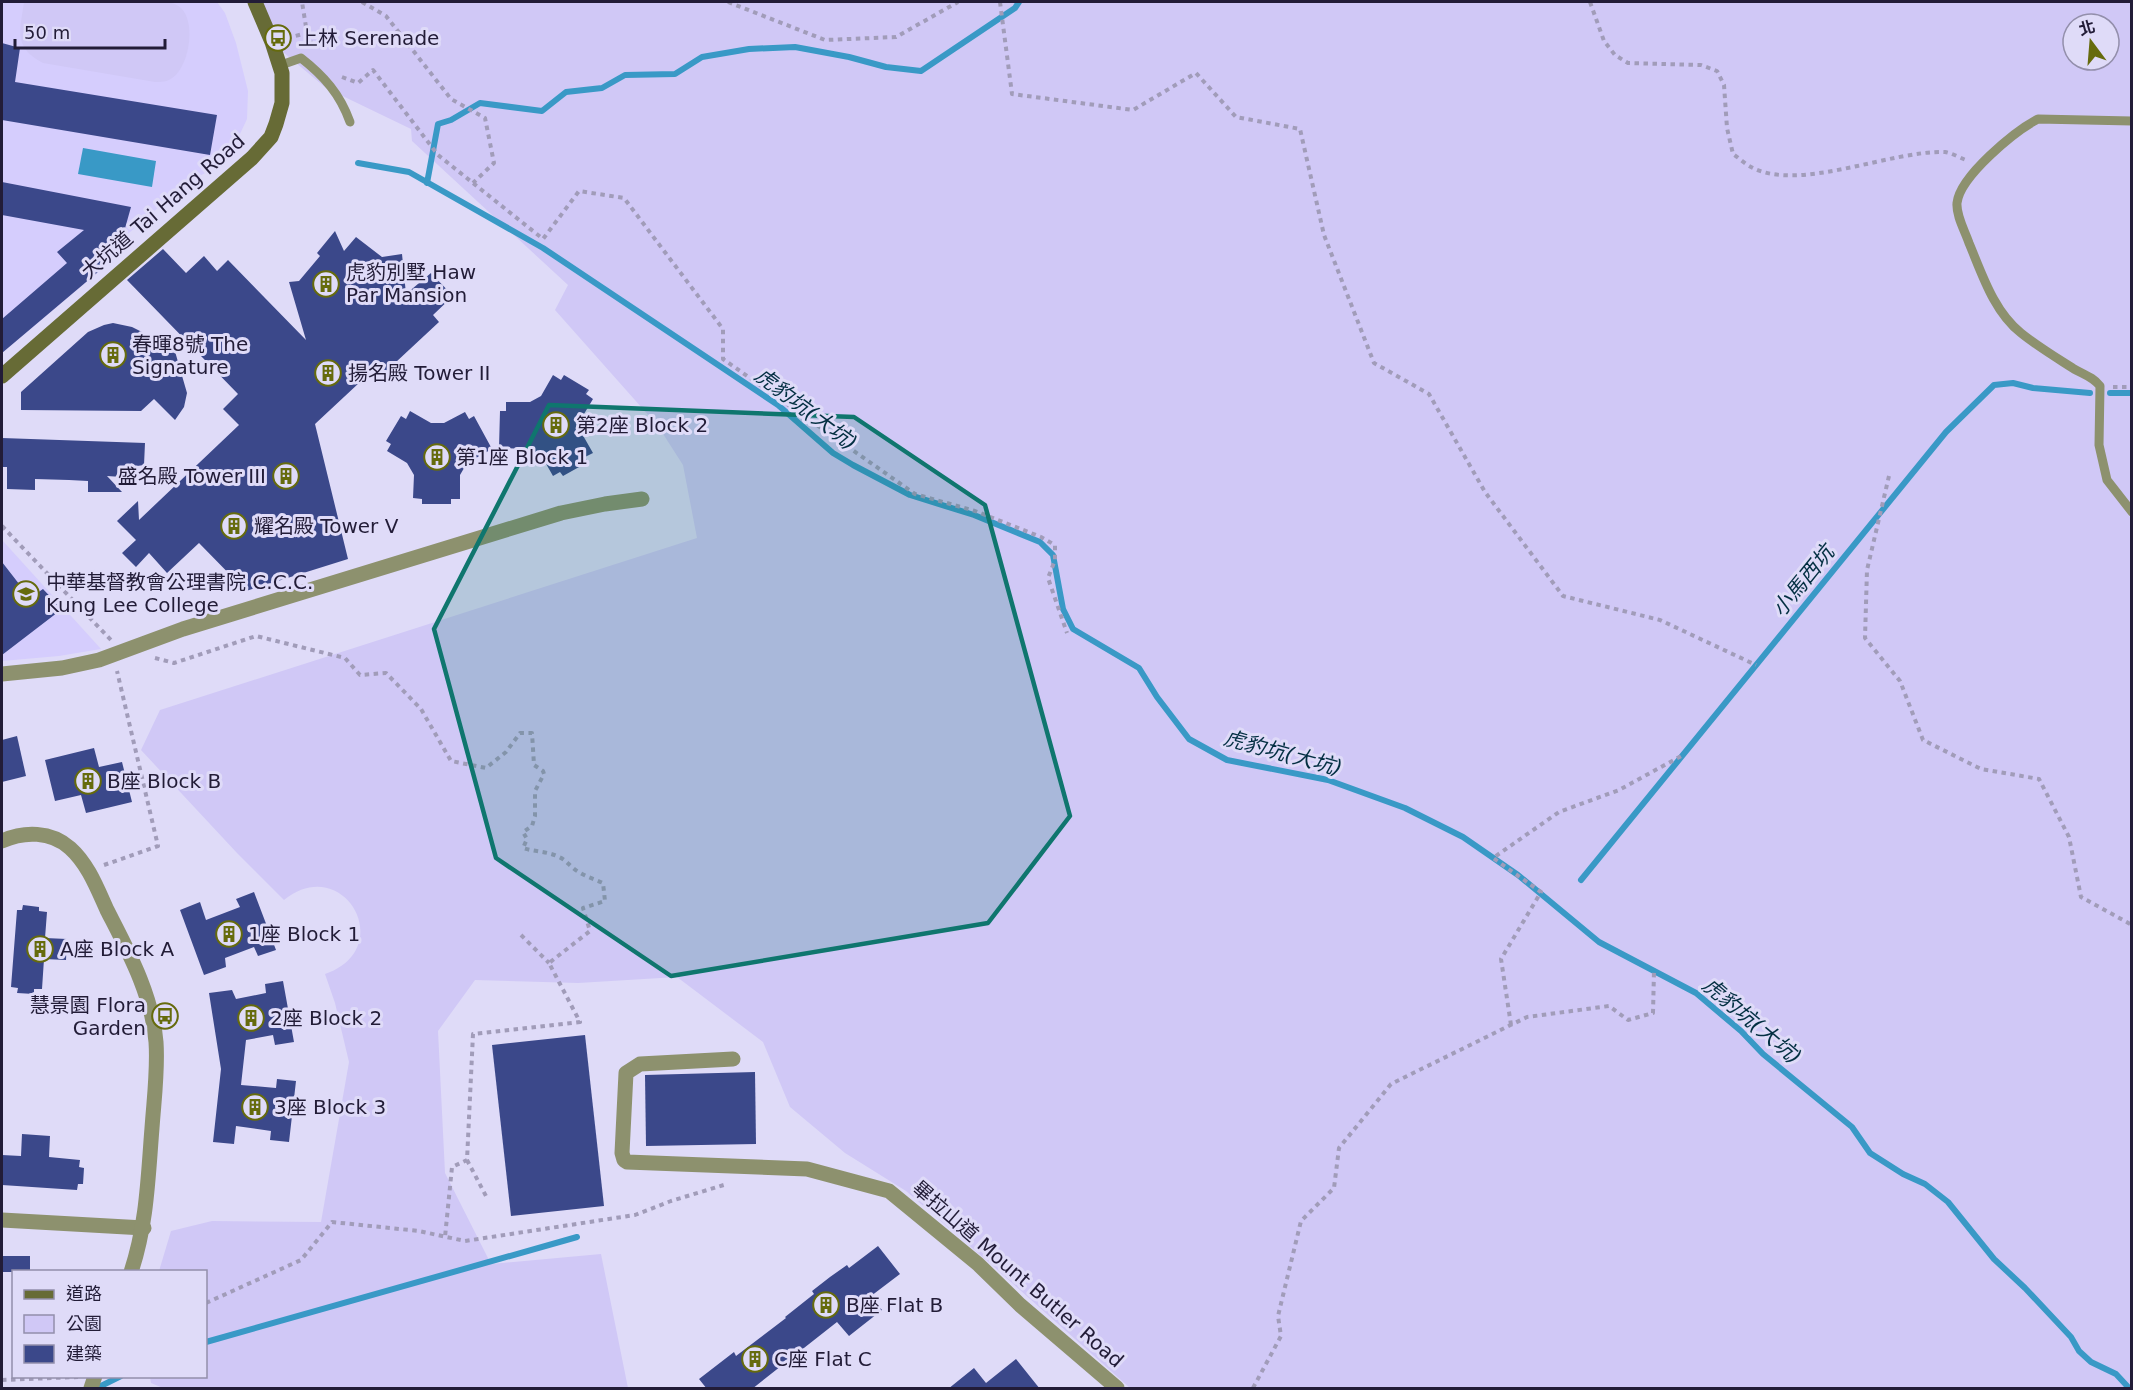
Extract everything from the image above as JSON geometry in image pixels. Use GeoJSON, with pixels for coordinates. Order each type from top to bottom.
{"type":"FeatureCollection","features":[{"type":"Feature","properties":{"kind":"main road","name":"大坑道 Tai Hang Road"},"geometry":{"type":"LineString","coordinates":[[2,376],[252,158],[271,137],[282,103],[281,65],[255,2]]}},
{"type":"Feature","properties":{"kind":"street"},"geometry":{"type":"LineString","coordinates":[[2,674],[62,668],[99,660],[183,629],[561,513],[642,499]]}},
{"type":"Feature","properties":{"kind":"street"},"geometry":{"type":"LineString","coordinates":[[2,841],[13,836],[37,834],[60,841],[78,855],[97,888],[133,962],[146,996],[152,1019],[156,1066],[144,1228],[132,1270]]}},
{"type":"Feature","properties":{"kind":"street","name":"畢拉山道 Mount Butler Road"},"geometry":{"type":"LineString","coordinates":[[734,1059],[640,1064],[626,1073],[622,1154],[624,1160],[627,1162],[807,1169],[889,1191],[978,1264],[1020,1305],[1117,1389]]}},
{"type":"Feature","properties":{"kind":"street"},"geometry":{"type":"LineString","coordinates":[[2,1220],[144,1228]]}},
{"type":"Feature","properties":{"kind":"lane"},"geometry":{"type":"LineString","coordinates":[[281,65],[301,58],[323,75],[346,110],[350,122]]}},
{"type":"Feature","properties":{"kind":"lane"},"geometry":{"type":"LineString","coordinates":[[2132,122],[2038,119],[2027,125],[1979,166],[1962,191],[1957,204],[1961,222],[1986,284],[2001,310],[2019,333],[2076,370],[2093,377],[2100,386],[2099,445],[2107,480],[2132,512]]}},
{"type":"Feature","properties":{"kind":"path"},"geometry":{"type":"LineString","coordinates":[[302,2],[307,33],[315,51]]}},
{"type":"Feature","properties":{"kind":"path"},"geometry":{"type":"LineString","coordinates":[[362,2],[386,16],[451,99],[485,118],[494,163],[473,183]]}},
{"type":"Feature","properties":{"kind":"path"},"geometry":{"type":"LineString","coordinates":[[728,2],[825,40],[896,37],[957,2]]}},
{"type":"Feature","properties":{"kind":"path"},"geometry":{"type":"LineString","coordinates":[[1000,2],[1012,94],[1133,110],[1196,73],[1236,117],[1300,129],[1324,235],[1374,363],[1429,394],[1485,492],[1563,596],[1660,620],[1756,665]]}},
{"type":"Feature","properties":{"kind":"path"},"geometry":{"type":"LineString","coordinates":[[1590,2],[1604,41],[1615,55],[1628,63],[1701,65],[1717,71],[1724,85],[1727,128],[1733,154],[1752,168],[1784,176],[1830,172],[1892,158],[1947,152],[1979,166]]}},
{"type":"Feature","properties":{"kind":"path"},"geometry":{"type":"LineString","coordinates":[[287,38],[307,33]]}},
{"type":"Feature","properties":{"kind":"path"},"geometry":{"type":"LineString","coordinates":[[340,76],[358,83],[373,70],[438,155],[543,239],[579,191],[624,198],[723,329],[723,359],[915,494],[975,511],[1041,537],[1055,545],[1055,560],[1048,578],[1067,633]]}},
{"type":"Feature","properties":{"kind":"path"},"geometry":{"type":"LineString","coordinates":[[1889,476],[1868,570],[1865,638],[1900,681],[1923,740],[1981,769],[2039,779],[2069,837],[2081,897],[2132,925]]}},
{"type":"Feature","properties":{"kind":"path"},"geometry":{"type":"LineString","coordinates":[[2,526],[111,640]]}},
{"type":"Feature","properties":{"kind":"path"},"geometry":{"type":"LineString","coordinates":[[154,657],[174,663],[256,636],[345,658],[360,675],[387,674],[422,709],[451,761],[460,763],[486,768],[506,752],[520,733],[532,733],[534,765],[544,774],[535,790],[535,816],[532,826],[523,832],[528,839],[523,848],[557,856],[568,861],[573,868],[603,883],[605,901],[583,908],[590,931],[549,963]]}},
{"type":"Feature","properties":{"kind":"path"},"geometry":{"type":"LineString","coordinates":[[104,865],[158,846],[117,670]]}},
{"type":"Feature","properties":{"kind":"path"},"geometry":{"type":"LineString","coordinates":[[1511,1024],[1501,959],[1541,892],[1493,858],[1559,812],[1619,790],[1683,755]]}},
{"type":"Feature","properties":{"kind":"path"},"geometry":{"type":"LineString","coordinates":[[486,1196],[467,1160],[473,1034],[580,1022],[549,963],[521,935]]}},
{"type":"Feature","properties":{"kind":"path"},"geometry":{"type":"LineString","coordinates":[[1253,1389],[1281,1336],[1278,1316],[1301,1221],[1334,1188],[1339,1148],[1391,1084],[1527,1017],[1609,1006],[1628,1020],[1653,1013],[1654,971]]}},
{"type":"Feature","properties":{"kind":"path"},"geometry":{"type":"LineString","coordinates":[[445,1237],[452,1167],[467,1160]]}},
{"type":"Feature","properties":{"kind":"path"},"geometry":{"type":"LineString","coordinates":[[207,1303],[301,1260],[332,1222],[419,1231],[465,1241],[635,1215],[671,1201],[733,1183]]}},
{"type":"Feature","properties":{"kind":"path"},"geometry":{"type":"LineString","coordinates":[[2,1380],[53,1378]]}},
{"type":"Feature","properties":{"kind":"highlighted area"},"geometry":{"type":"Polygon","coordinates":[[[549,405],[854,417],[985,505],[1070,816],[988,923],[671,976],[496,858],[434,629],[549,405]]]}},
{"type":"Feature","properties":{"kind":"shaded area"},"geometry":{"type":"Polygon","coordinates":[[[2,2],[217,2],[225,13],[236,43],[248,91],[247,119],[231,153],[212,169],[184,185],[122,239],[103,268],[2,353],[2,2]]]}},
{"type":"Feature","properties":{"kind":"shaded area","name":"中華基督教會公理書院 C.C.C. Kung Lee College"},"geometry":{"type":"Polygon","coordinates":[[[2,540],[101,649],[59,656],[2,661],[2,540]]]}},
{"type":"Feature","properties":{"kind":"green space"},"geometry":{"type":"Polygon","coordinates":[[[24,2],[170,2],[181,8],[189,24],[190,35],[186,57],[176,75],[167,81],[158,82],[43,63],[33,57],[23,44],[20,30],[24,2]]]}},
{"type":"Feature","properties":{"kind":"green space"},"geometry":{"type":"Polygon","coordinates":[[[258,2],[2131,2],[2131,1388],[1130,1388],[906,1191],[845,1153],[790,1107],[763,1042],[677,977],[578,983],[475,980],[438,1031],[445,1173],[491,1264],[601,1254],[628,1388],[163,1388],[151,1383],[150,1378],[207,1378],[207,1270],[159,1270],[171,1231],[212,1221],[321,1222],[349,1062],[335,1003],[325,974],[347,961],[358,945],[360,927],[354,909],[342,895],[326,888],[306,888],[284,900],[141,750],[160,710],[697,538],[683,465],[658,426],[555,310],[568,285],[412,141],[411,129],[326,88],[283,52],[258,2]]]}},
{"type":"Feature","properties":{"kind":"water"},"geometry":{"type":"Polygon","coordinates":[[[83,148],[156,161],[152,187],[78,174],[83,148]]]}},
{"type":"Feature","properties":{"kind":"building"},"geometry":{"type":"Polygon","coordinates":[[[2,43],[20,48],[15,82],[217,115],[210,155],[2,120],[2,43]]]}},
{"type":"Feature","properties":{"kind":"building"},"geometry":{"type":"Polygon","coordinates":[[[2,182],[131,207],[122,239],[111,261],[2,353],[2,319],[67,263],[57,252],[84,230],[2,215],[2,182]]]}},
{"type":"Feature","properties":{"kind":"building"},"geometry":{"type":"Polygon","coordinates":[[[335,231],[344,251],[356,237],[382,257],[402,254],[406,294],[431,273],[453,296],[433,315],[439,322],[381,376],[374,369],[315,424],[348,559],[246,591],[199,543],[167,573],[149,553],[136,567],[122,553],[136,540],[117,521],[138,501],[139,520],[239,425],[223,409],[238,394],[127,280],[163,249],[186,273],[204,256],[217,271],[228,260],[306,340],[289,282],[299,281],[320,256],[317,253],[335,231]]]}},
{"type":"Feature","properties":{"kind":"building","name":"春暉8號 The Signature"},"geometry":{"type":"Polygon","coordinates":[[[113,323],[132,327],[174,348],[187,393],[184,407],[175,420],[154,399],[141,411],[21,410],[21,392],[88,332],[113,323]]]}},
{"type":"Feature","properties":{"kind":"building","name":"第2座 Block 2"},"geometry":{"type":"Polygon","coordinates":[[[553,375],[561,380],[564,375],[589,390],[586,394],[593,399],[581,419],[581,432],[593,453],[585,457],[588,462],[563,476],[560,472],[553,476],[541,455],[529,449],[499,448],[500,411],[506,411],[506,402],[530,402],[541,396],[553,375]]]}},
{"type":"Feature","properties":{"kind":"building","name":"第1座 Block 1"},"geometry":{"type":"Polygon","coordinates":[[[410,411],[431,423],[444,423],[465,412],[469,419],[474,416],[492,449],[467,463],[460,475],[460,499],[451,499],[451,504],[422,504],[422,499],[413,498],[414,475],[407,463],[387,451],[391,444],[386,441],[401,416],[406,419],[410,411]]]}},
{"type":"Feature","properties":{"kind":"building"},"geometry":{"type":"Polygon","coordinates":[[[2,438],[145,443],[144,465],[137,466],[137,478],[107,476],[122,492],[88,492],[88,481],[35,479],[35,490],[7,489],[7,467],[2,467],[2,438]]]}},
{"type":"Feature","properties":{"kind":"building"},"geometry":{"type":"Polygon","coordinates":[[[2,562],[30,598],[43,589],[62,609],[2,655],[2,562]]]}},
{"type":"Feature","properties":{"kind":"building"},"geometry":{"type":"Polygon","coordinates":[[[17,736],[26,776],[2,782],[2,740],[17,736]]]}},
{"type":"Feature","properties":{"kind":"building","name":"B座 Block B"},"geometry":{"type":"Polygon","coordinates":[[[94,748],[99,767],[122,762],[132,802],[86,813],[81,795],[55,801],[45,760],[94,748]]]}},
{"type":"Feature","properties":{"kind":"building","name":"1座 Block 1"},"geometry":{"type":"Polygon","coordinates":[[[254,892],[276,950],[258,956],[254,947],[225,958],[226,967],[204,975],[180,910],[200,902],[206,920],[240,907],[236,899],[254,892]]]}},
{"type":"Feature","properties":{"kind":"building","name":"A座 Block A"},"geometry":{"type":"Polygon","coordinates":[[[23,905],[39,907],[39,911],[47,912],[45,938],[67,939],[66,960],[44,959],[42,989],[34,989],[34,994],[17,993],[18,988],[11,987],[17,910],[22,910],[23,905]]]}},
{"type":"Feature","properties":{"kind":"building"},"geometry":{"type":"Polygon","coordinates":[[[283,981],[294,1042],[275,1045],[273,1035],[246,1040],[241,1085],[276,1088],[277,1079],[296,1081],[289,1142],[270,1140],[271,1131],[236,1126],[234,1144],[213,1142],[221,1069],[209,993],[232,990],[236,999],[266,993],[265,984],[283,981]]]}},
{"type":"Feature","properties":{"kind":"building"},"geometry":{"type":"Polygon","coordinates":[[[585,1035],[604,1206],[511,1216],[492,1045],[585,1035]]]}},
{"type":"Feature","properties":{"kind":"building"},"geometry":{"type":"Polygon","coordinates":[[[755,1072],[756,1144],[646,1146],[645,1075],[755,1072]]]}},
{"type":"Feature","properties":{"kind":"building"},"geometry":{"type":"Polygon","coordinates":[[[22,1134],[50,1136],[49,1157],[80,1160],[79,1167],[84,1168],[83,1184],[78,1184],[77,1190],[2,1185],[2,1155],[21,1156],[22,1134]]]}},
{"type":"Feature","properties":{"kind":"building"},"geometry":{"type":"Polygon","coordinates":[[[878,1246],[900,1274],[871,1296],[882,1310],[849,1336],[837,1322],[752,1389],[707,1389],[699,1379],[734,1352],[736,1356],[786,1318],[814,1294],[812,1291],[830,1277],[847,1265],[849,1268],[878,1246]]]}},
{"type":"Feature","properties":{"kind":"building"},"geometry":{"type":"Polygon","coordinates":[[[2,1256],[30,1256],[30,1270],[2,1272],[2,1256]]]}},
{"type":"Feature","properties":{"kind":"building"},"geometry":{"type":"Polygon","coordinates":[[[1016,1359],[1040,1389],[948,1389],[974,1368],[986,1383],[1016,1359]]]}},
{"type":"Feature","properties":{"kind":"waterway"},"geometry":{"type":"LineString","coordinates":[[427,183],[438,124],[451,120],[480,103],[542,111],[566,92],[602,88],[625,75],[675,74],[702,57],[749,49],[795,47],[849,57],[886,67],[921,71],[1015,8],[1019,2]]}},
{"type":"Feature","properties":{"kind":"waterway","name":"虎豹坑(大坑)"},"geometry":{"type":"LineString","coordinates":[[358,163],[409,172],[543,248],[778,405],[833,453],[853,465],[910,495],[974,515],[1040,542],[1053,555],[1063,609],[1073,629],[1139,668],[1157,697],[1189,739],[1227,760],[1328,780],[1405,808],[1463,837],[1518,875],[1599,942],[1696,993],[1741,1031],[1763,1054],[1852,1127],[1870,1153],[1903,1174],[1925,1184],[1948,1202],[1994,1259],[2071,1337],[2079,1351],[2091,1362],[2116,1374],[2129,1388]]}},
{"type":"Feature","properties":{"kind":"waterway","name":"小馬西坑"},"geometry":{"type":"LineString","coordinates":[[1581,880],[1946,432],[1994,385],[2013,383],[2033,388],[2090,393]]}},
{"type":"Feature","properties":{"kind":"waterway","name":"小馬西坑"},"geometry":{"type":"LineString","coordinates":[[2110,393],[2132,393]]}},
{"type":"Feature","properties":{"kind":"waterway"},"geometry":{"type":"LineString","coordinates":[[207,1342],[577,1237]]}},
{"type":"Feature","properties":{"kind":"waterway"},"geometry":{"type":"LineString","coordinates":[[97,1388],[117,1378]]}},
{"type":"Feature","properties":{"kind":"place","name":"上林 Serenade"},"geometry":{"type":"Point","coordinates":[278,38]}},
{"type":"Feature","properties":{"kind":"place","name":"虎豹別墅 Haw Par Mansion"},"geometry":{"type":"Point","coordinates":[326,284]}},
{"type":"Feature","properties":{"kind":"place","name":"春暉8號 The Signature"},"geometry":{"type":"Point","coordinates":[113,355]}},
{"type":"Feature","properties":{"kind":"place","name":"揚名殿 Tower II"},"geometry":{"type":"Point","coordinates":[328,373]}},
{"type":"Feature","properties":{"kind":"place","name":"第2座 Block 2"},"geometry":{"type":"Point","coordinates":[556,425]}},
{"type":"Feature","properties":{"kind":"place","name":"第1座 Block 1"},"geometry":{"type":"Point","coordinates":[437,457]}},
{"type":"Feature","properties":{"kind":"place","name":"盛名殿 Tower III"},"geometry":{"type":"Point","coordinates":[286,476]}},
{"type":"Feature","properties":{"kind":"place","name":"耀名殿 Tower V"},"geometry":{"type":"Point","coordinates":[234,526]}},
{"type":"Feature","properties":{"kind":"place","name":"中華基督教會公理書院 C.C.C. Kung Lee College"},"geometry":{"type":"Point","coordinates":[26,594]}},
{"type":"Feature","properties":{"kind":"place","name":"B座 Block B"},"geometry":{"type":"Point","coordinates":[88,781]}},
{"type":"Feature","properties":{"kind":"place","name":"1座 Block 1"},"geometry":{"type":"Point","coordinates":[229,934]}},
{"type":"Feature","properties":{"kind":"place","name":"A座 Block A"},"geometry":{"type":"Point","coordinates":[40,949]}},
{"type":"Feature","properties":{"kind":"place","name":"慧景園 Flora Garden"},"geometry":{"type":"Point","coordinates":[165,1016]}},
{"type":"Feature","properties":{"kind":"place","name":"2座 Block 2"},"geometry":{"type":"Point","coordinates":[251,1018]}},
{"type":"Feature","properties":{"kind":"place","name":"3座 Block 3"},"geometry":{"type":"Point","coordinates":[255,1107]}},
{"type":"Feature","properties":{"kind":"place","name":"B座 Flat B"},"geometry":{"type":"Point","coordinates":[826,1305]}},
{"type":"Feature","properties":{"kind":"place","name":"C座 Flat C"},"geometry":{"type":"Point","coordinates":[755,1359]}}]}
